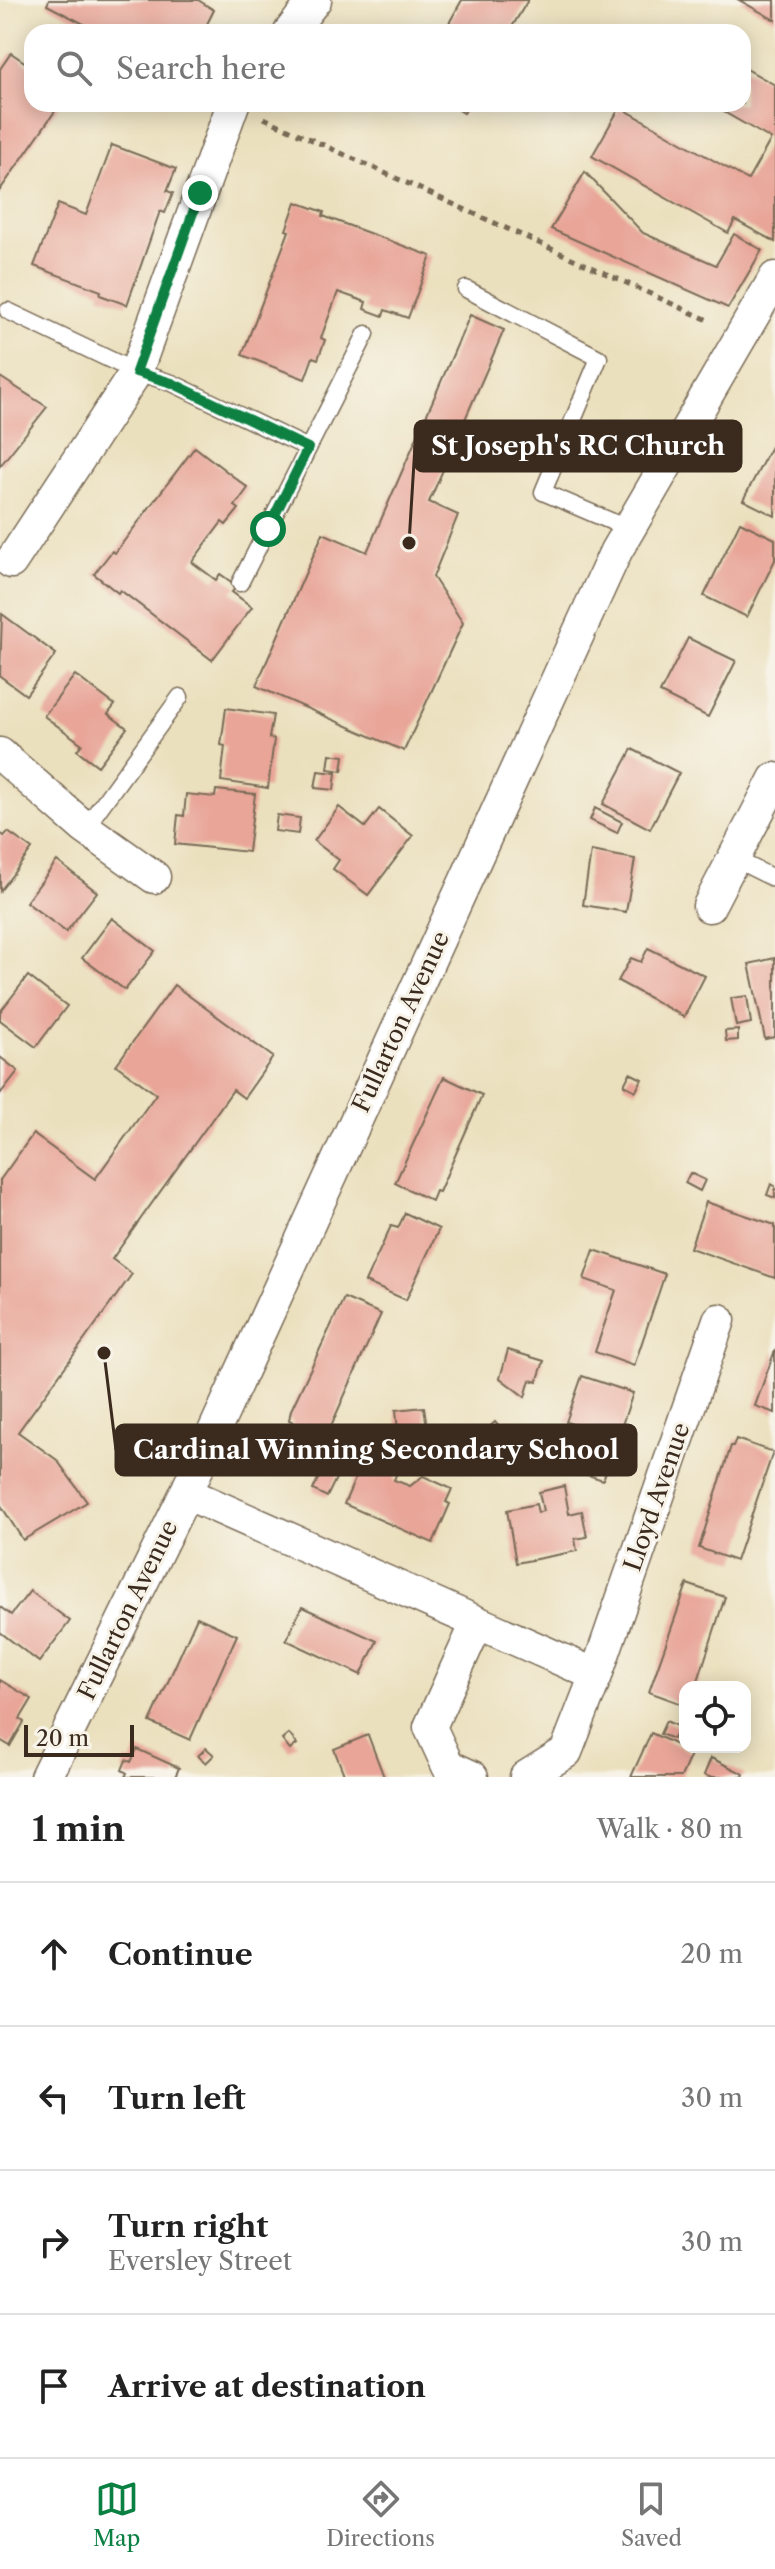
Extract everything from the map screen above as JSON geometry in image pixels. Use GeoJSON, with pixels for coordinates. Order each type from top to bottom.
{"type":"FeatureCollection","features":[{"type":"Feature","properties":{"kind":"street"},"geometry":{"type":"LineString","coordinates":[[296,24],[315,0]]}},
{"type":"Feature","properties":{"kind":"street"},"geometry":{"type":"LineString","coordinates":[[11,562],[136,372],[230,112]]}},
{"type":"Feature","properties":{"kind":"street","name":"Fullarton Avenue"},"geometry":{"type":"LineString","coordinates":[[46,1777],[186,1493],[616,551],[775,278]]}},
{"type":"Feature","properties":{"kind":"street"},"geometry":{"type":"LineString","coordinates":[[0,754],[85,828],[154,877]]}},
{"type":"Feature","properties":{"kind":"street"},"geometry":{"type":"LineString","coordinates":[[709,906],[775,779]]}},
{"type":"Feature","properties":{"kind":"street","name":"Lloyd Avenue"},"geometry":{"type":"LineString","coordinates":[[526,1777],[566,1752],[596,1675],[719,1320]]}},
{"type":"Feature","properties":{"kind":"street"},"geometry":{"type":"LineString","coordinates":[[186,1493],[596,1675]]}},
{"type":"Feature","properties":{"kind":"street"},"geometry":{"type":"LineString","coordinates":[[472,1777],[448,1766],[430,1727],[477,1623]]}},
{"type":"Feature","properties":{"kind":"lane"},"geometry":{"type":"LineString","coordinates":[[466,289],[599,358],[543,492],[629,529]]}},
{"type":"Feature","properties":{"kind":"lane"},"geometry":{"type":"LineString","coordinates":[[8,311],[136,372],[172,383],[308,448]]}},
{"type":"Feature","properties":{"kind":"lane"},"geometry":{"type":"LineString","coordinates":[[240,583],[366,334]]}},
{"type":"Feature","properties":{"kind":"lane"},"geometry":{"type":"LineString","coordinates":[[85,828],[180,697]]}},
{"type":"Feature","properties":{"kind":"lane"},"geometry":{"type":"LineString","coordinates":[[733,858],[775,879]]}},
{"type":"Feature","properties":{"kind":"path"},"geometry":{"type":"LineString","coordinates":[[263,117],[741,335]]}},
{"type":"Feature","properties":{"kind":"building"},"geometry":{"type":"Polygon","coordinates":[[[49,0],[198,0],[214,10],[207,24],[84,24],[47,5],[49,0]]]}},
{"type":"Feature","properties":{"kind":"building"},"geometry":{"type":"Polygon","coordinates":[[[462,0],[528,0],[514,24],[448,24],[462,0]]]}},
{"type":"Feature","properties":{"kind":"building"},"geometry":{"type":"Polygon","coordinates":[[[739,0],[775,0],[775,20],[739,0]]]}},
{"type":"Feature","properties":{"kind":"building"},"geometry":{"type":"Polygon","coordinates":[[[11,53],[24,62],[24,112],[54,112],[0,190],[0,69],[11,53]]]}},
{"type":"Feature","properties":{"kind":"building"},"geometry":{"type":"Polygon","coordinates":[[[751,72],[775,85],[775,242],[735,220],[728,233],[592,156],[617,112],[629,112],[748,180],[771,139],[724,112],[751,112],[751,72]]]}},
{"type":"Feature","properties":{"kind":"building"},"geometry":{"type":"Polygon","coordinates":[[[112,145],[176,169],[167,191],[173,193],[165,213],[160,211],[127,305],[100,295],[101,291],[34,266],[58,204],[86,215],[112,145]]]}},
{"type":"Feature","properties":{"kind":"building"},"geometry":{"type":"Polygon","coordinates":[[[585,172],[643,233],[716,265],[734,234],[762,250],[728,308],[551,229],[585,172]]]}},
{"type":"Feature","properties":{"kind":"building"},"geometry":{"type":"Polygon","coordinates":[[[296,202],[324,212],[323,216],[431,256],[408,318],[385,310],[383,316],[364,309],[366,302],[338,292],[321,338],[325,340],[318,359],[313,357],[305,379],[242,355],[289,231],[286,230],[296,202]]]}},
{"type":"Feature","properties":{"kind":"building"},"geometry":{"type":"Polygon","coordinates":[[[470,315],[504,330],[429,502],[458,515],[433,577],[463,623],[404,751],[256,686],[323,533],[367,552],[470,315]]]}},
{"type":"Feature","properties":{"kind":"building"},"geometry":{"type":"Polygon","coordinates":[[[0,377],[47,407],[0,466],[0,377]]]}},
{"type":"Feature","properties":{"kind":"building"},"geometry":{"type":"Polygon","coordinates":[[[775,439],[775,516],[743,500],[775,439]]]}},
{"type":"Feature","properties":{"kind":"building"},"geometry":{"type":"Polygon","coordinates":[[[195,447],[248,488],[235,506],[239,509],[226,525],[222,522],[192,562],[216,580],[220,574],[237,586],[232,592],[252,607],[212,660],[94,574],[112,551],[115,553],[195,447]]]}},
{"type":"Feature","properties":{"kind":"building"},"geometry":{"type":"Polygon","coordinates":[[[740,522],[775,539],[775,560],[747,617],[704,596],[740,522]]]}},
{"type":"Feature","properties":{"kind":"building"},"geometry":{"type":"Polygon","coordinates":[[[2,614],[56,654],[26,695],[0,676],[2,614]]]}},
{"type":"Feature","properties":{"kind":"building"},"geometry":{"type":"Polygon","coordinates":[[[688,638],[736,661],[708,717],[660,693],[688,638]]]}},
{"type":"Feature","properties":{"kind":"building"},"geometry":{"type":"Polygon","coordinates":[[[75,675],[115,705],[108,714],[127,728],[98,766],[77,750],[82,744],[44,716],[75,675]]]}},
{"type":"Feature","properties":{"kind":"building"},"geometry":{"type":"Polygon","coordinates":[[[226,708],[273,715],[269,738],[274,739],[268,788],[221,781],[225,746],[221,745],[226,708]]]}},
{"type":"Feature","properties":{"kind":"building"},"geometry":{"type":"Polygon","coordinates":[[[632,749],[679,773],[650,829],[603,804],[632,749]]]}},
{"type":"Feature","properties":{"kind":"building"},"geometry":{"type":"Polygon","coordinates":[[[330,754],[344,756],[342,771],[328,769],[330,754]]]}},
{"type":"Feature","properties":{"kind":"building"},"geometry":{"type":"Polygon","coordinates":[[[318,771],[336,773],[334,790],[315,788],[318,771]]]}},
{"type":"Feature","properties":{"kind":"building"},"geometry":{"type":"Polygon","coordinates":[[[216,790],[255,794],[248,852],[175,844],[178,815],[184,816],[186,794],[215,797],[216,790]]]}},
{"type":"Feature","properties":{"kind":"building"},"geometry":{"type":"Polygon","coordinates":[[[339,807],[365,827],[379,809],[413,836],[368,895],[333,869],[339,860],[314,841],[339,807]]]}},
{"type":"Feature","properties":{"kind":"building"},"geometry":{"type":"Polygon","coordinates":[[[595,808],[622,822],[617,833],[590,820],[595,808]]]}},
{"type":"Feature","properties":{"kind":"building"},"geometry":{"type":"Polygon","coordinates":[[[277,815],[300,818],[298,834],[275,831],[277,815]]]}},
{"type":"Feature","properties":{"kind":"building"},"geometry":{"type":"Polygon","coordinates":[[[8,832],[32,849],[0,891],[0,833],[4,836],[8,832]]]}},
{"type":"Feature","properties":{"kind":"building"},"geometry":{"type":"Polygon","coordinates":[[[591,851],[635,859],[626,912],[583,905],[591,851]]]}},
{"type":"Feature","properties":{"kind":"building"},"geometry":{"type":"Polygon","coordinates":[[[57,861],[97,892],[66,932],[26,902],[57,861]]]}},
{"type":"Feature","properties":{"kind":"building"},"geometry":{"type":"Polygon","coordinates":[[[112,918],[155,951],[125,990],[82,958],[112,918]]]}},
{"type":"Feature","properties":{"kind":"building"},"geometry":{"type":"Polygon","coordinates":[[[648,948],[705,976],[684,1017],[618,981],[631,958],[641,962],[648,948]]]}},
{"type":"Feature","properties":{"kind":"building"},"geometry":{"type":"Polygon","coordinates":[[[775,958],[775,1037],[765,1039],[749,964],[775,958]]]}},
{"type":"Feature","properties":{"kind":"building"},"geometry":{"type":"Polygon","coordinates":[[[28,976],[67,1006],[36,1047],[0,1020],[0,1012],[28,976]]]}},
{"type":"Feature","properties":{"kind":"building"},"geometry":{"type":"Polygon","coordinates":[[[174,985],[273,1057],[244,1098],[233,1090],[112,1259],[132,1274],[18,1432],[57,1460],[87,1502],[23,1540],[0,1504],[0,1180],[33,1134],[95,1179],[156,1094],[116,1065],[174,985]]]}},
{"type":"Feature","properties":{"kind":"building"},"geometry":{"type":"Polygon","coordinates":[[[747,996],[751,1023],[736,1026],[731,998],[747,996]]]}},
{"type":"Feature","properties":{"kind":"building"},"geometry":{"type":"Polygon","coordinates":[[[738,1030],[738,1040],[726,1041],[725,1031],[738,1030]]]}},
{"type":"Feature","properties":{"kind":"building"},"geometry":{"type":"Polygon","coordinates":[[[0,1057],[18,1071],[0,1094],[0,1057]]]}},
{"type":"Feature","properties":{"kind":"building"},"geometry":{"type":"Polygon","coordinates":[[[630,1073],[642,1079],[636,1091],[624,1085],[630,1073]]]}},
{"type":"Feature","properties":{"kind":"building"},"geometry":{"type":"Polygon","coordinates":[[[444,1077],[482,1095],[439,1192],[436,1191],[432,1201],[395,1183],[444,1077]]]}},
{"type":"Feature","properties":{"kind":"building"},"geometry":{"type":"Polygon","coordinates":[[[690,1173],[705,1180],[700,1191],[685,1183],[690,1173]]]}},
{"type":"Feature","properties":{"kind":"building"},"geometry":{"type":"Polygon","coordinates":[[[771,1184],[775,1186],[775,1198],[767,1195],[771,1184]]]}},
{"type":"Feature","properties":{"kind":"building"},"geometry":{"type":"Polygon","coordinates":[[[706,1202],[775,1225],[775,1278],[690,1248],[706,1202]]]}},
{"type":"Feature","properties":{"kind":"building"},"geometry":{"type":"Polygon","coordinates":[[[405,1213],[439,1229],[406,1300],[365,1282],[391,1226],[398,1228],[405,1213]]]}},
{"type":"Feature","properties":{"kind":"building"},"geometry":{"type":"Polygon","coordinates":[[[594,1250],[665,1274],[634,1366],[595,1352],[616,1290],[584,1279],[594,1250]]]}},
{"type":"Feature","properties":{"kind":"building"},"geometry":{"type":"Polygon","coordinates":[[[344,1298],[381,1314],[318,1455],[285,1440],[293,1422],[289,1420],[291,1410],[344,1298]]]}},
{"type":"Feature","properties":{"kind":"building"},"geometry":{"type":"Polygon","coordinates":[[[508,1350],[544,1361],[537,1382],[530,1380],[525,1397],[500,1378],[508,1350]]]}},
{"type":"Feature","properties":{"kind":"building"},"geometry":{"type":"Polygon","coordinates":[[[775,1350],[775,1413],[755,1406],[775,1350]]]}},
{"type":"Feature","properties":{"kind":"building"},"geometry":{"type":"Polygon","coordinates":[[[582,1376],[633,1393],[603,1480],[552,1463],[564,1427],[583,1433],[585,1428],[566,1422],[582,1376]]]}},
{"type":"Feature","properties":{"kind":"building"},"geometry":{"type":"Polygon","coordinates":[[[424,1407],[427,1427],[398,1431],[396,1410],[424,1407]]]}},
{"type":"Feature","properties":{"kind":"building"},"geometry":{"type":"Polygon","coordinates":[[[495,1422],[505,1434],[497,1440],[487,1429],[495,1422]]]}},
{"type":"Feature","properties":{"kind":"building"},"geometry":{"type":"Polygon","coordinates":[[[736,1439],[773,1452],[736,1561],[699,1548],[731,1446],[736,1439]]]}},
{"type":"Feature","properties":{"kind":"building"},"geometry":{"type":"Polygon","coordinates":[[[374,1454],[400,1465],[394,1480],[410,1486],[423,1476],[452,1489],[446,1502],[450,1504],[433,1543],[344,1504],[361,1465],[368,1468],[374,1454]]]}},
{"type":"Feature","properties":{"kind":"building"},"geometry":{"type":"Polygon","coordinates":[[[324,1465],[339,1472],[327,1497],[313,1490],[324,1465]]]}},
{"type":"Feature","properties":{"kind":"building"},"geometry":{"type":"Polygon","coordinates":[[[564,1486],[569,1514],[582,1511],[587,1537],[575,1539],[577,1551],[516,1563],[507,1510],[536,1504],[538,1513],[543,1511],[539,1492],[564,1486]]]}},
{"type":"Feature","properties":{"kind":"building"},"geometry":{"type":"Polygon","coordinates":[[[687,1584],[725,1597],[698,1681],[679,1681],[679,1703],[649,1692],[687,1584]]]}},
{"type":"Feature","properties":{"kind":"building"},"geometry":{"type":"Polygon","coordinates":[[[30,1591],[70,1621],[39,1662],[0,1632],[0,1607],[11,1615],[30,1591]]]}},
{"type":"Feature","properties":{"kind":"building"},"geometry":{"type":"Polygon","coordinates":[[[302,1607],[377,1641],[361,1675],[286,1640],[302,1607]]]}},
{"type":"Feature","properties":{"kind":"building"},"geometry":{"type":"Polygon","coordinates":[[[197,1617],[237,1635],[190,1740],[150,1722],[197,1617]]]}},
{"type":"Feature","properties":{"kind":"building"},"geometry":{"type":"Polygon","coordinates":[[[0,1680],[32,1699],[20,1719],[24,1722],[10,1746],[0,1740],[0,1680]]]}},
{"type":"Feature","properties":{"kind":"building"},"geometry":{"type":"Polygon","coordinates":[[[666,1721],[679,1727],[673,1739],[660,1734],[666,1721]]]}},
{"type":"Feature","properties":{"kind":"building"},"geometry":{"type":"Polygon","coordinates":[[[651,1733],[679,1746],[679,1753],[692,1753],[681,1777],[631,1777],[651,1733]]]}},
{"type":"Feature","properties":{"kind":"building"},"geometry":{"type":"Polygon","coordinates":[[[289,1734],[297,1744],[290,1750],[282,1740],[289,1734]]]}},
{"type":"Feature","properties":{"kind":"building"},"geometry":{"type":"Polygon","coordinates":[[[368,1735],[384,1777],[345,1777],[334,1749],[368,1735]]]}},
{"type":"Feature","properties":{"kind":"building"},"geometry":{"type":"Polygon","coordinates":[[[206,1748],[214,1755],[206,1763],[198,1756],[206,1748]]]}},
{"type":"Feature","properties":{"kind":"building"},"geometry":{"type":"Polygon","coordinates":[[[137,1749],[179,1768],[175,1777],[125,1777],[127,1773],[122,1770],[126,1760],[131,1762],[137,1749]]]}},
{"type":"Feature","properties":{"kind":"building"},"geometry":{"type":"Polygon","coordinates":[[[711,1758],[744,1774],[743,1777],[704,1775],[711,1758]]]}},
{"type":"Feature","properties":{"kind":"place","name":"St Joseph's RC Church"},"geometry":{"type":"Point","coordinates":[409,543]}},
{"type":"Feature","properties":{"kind":"place","name":"Cardinal Winning Secondary School"},"geometry":{"type":"Point","coordinates":[104,1353]}},
{"type":"Feature","properties":{"kind":"route"},"geometry":{"type":"LineString","coordinates":[[200,193],[136,372],[172,383],[308,448],[268,529]]}}]}
